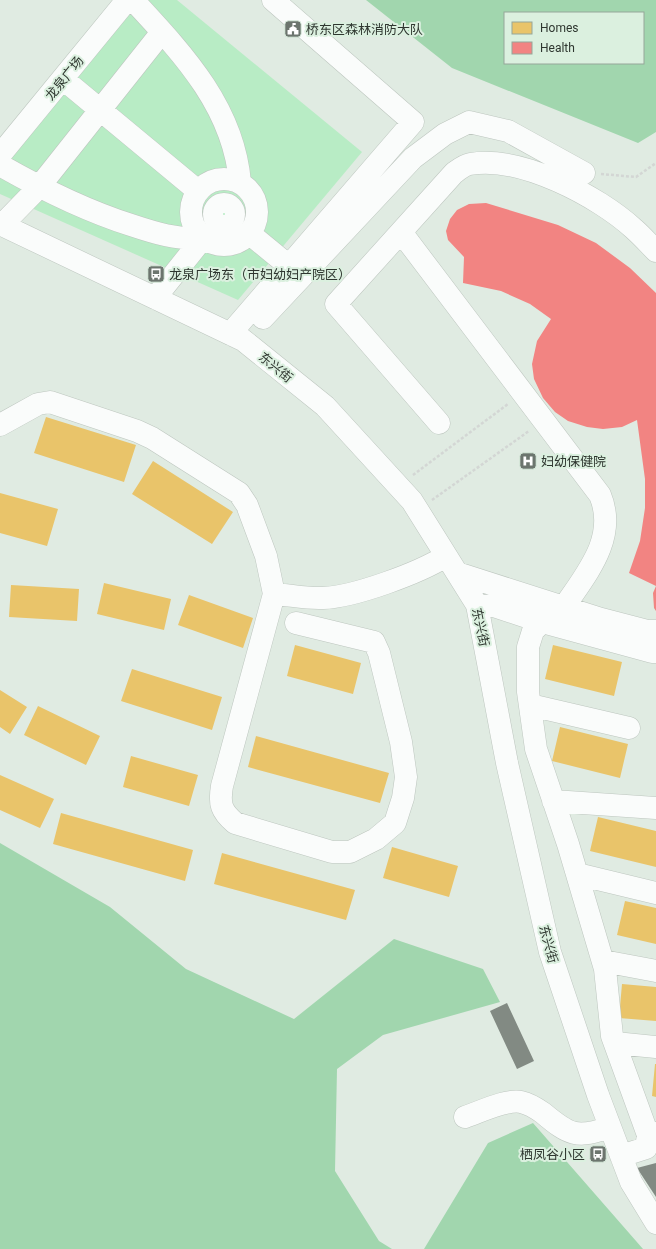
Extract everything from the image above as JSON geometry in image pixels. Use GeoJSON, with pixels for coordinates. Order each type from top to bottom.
{"type":"FeatureCollection","features":[{"type":"Feature","properties":{"kind":"street","name":"龙泉广场"},"geometry":{"type":"LineString","coordinates":[[0,155],[127,0]]}},
{"type":"Feature","properties":{"kind":"street"},"geometry":{"type":"LineString","coordinates":[[133,0],[191,64],[215,102],[238,160],[240,183]]}},
{"type":"Feature","properties":{"kind":"street"},"geometry":{"type":"LineString","coordinates":[[236,337],[289,266],[413,122],[273,0]]}},
{"type":"Feature","properties":{"kind":"street"},"geometry":{"type":"LineString","coordinates":[[1,225],[39,187],[102,110],[162,32]]}},
{"type":"Feature","properties":{"kind":"street"},"geometry":{"type":"LineString","coordinates":[[63,79],[198,191]]}},
{"type":"Feature","properties":{"kind":"street"},"geometry":{"type":"LineString","coordinates":[[236,337],[413,158],[445,134],[470,122],[508,131],[584,173]]}},
{"type":"Feature","properties":{"kind":"street"},"geometry":{"type":"LineString","coordinates":[[439,423],[336,304],[454,173],[468,164],[497,164],[530,170],[553,179],[595,201],[634,228],[656,251]]}},
{"type":"Feature","properties":{"kind":"street"},"geometry":{"type":"LineString","coordinates":[[0,165],[39,187],[86,209],[142,229],[186,239],[203,238]]}},
{"type":"Feature","properties":{"kind":"street"},"geometry":{"type":"LineString","coordinates":[[225,179],[240,183],[249,190],[258,206],[256,224],[250,234],[236,244],[226,246],[216,245],[203,238],[194,226],[191,217],[191,207],[198,191],[215,180],[225,179]]}},
{"type":"Feature","properties":{"kind":"street","name":"东兴街"},"geometry":{"type":"LineString","coordinates":[[1,225],[236,337],[325,406],[417,510],[477,605],[507,763],[550,952],[610,1127],[631,1182],[656,1223]]}},
{"type":"Feature","properties":{"kind":"street"},"geometry":{"type":"LineString","coordinates":[[401,232],[600,495],[606,508],[606,522],[602,542],[596,558],[564,608]]}},
{"type":"Feature","properties":{"kind":"street"},"geometry":{"type":"LineString","coordinates":[[250,234],[289,266]]}},
{"type":"Feature","properties":{"kind":"street"},"geometry":{"type":"LineString","coordinates":[[155,298],[203,238]]}},
{"type":"Feature","properties":{"kind":"street"},"geometry":{"type":"LineString","coordinates":[[0,424],[38,404],[50,402],[137,431],[152,438],[239,493],[247,505],[266,556],[274,594],[222,786],[220,799],[224,813],[235,823],[332,852],[350,852],[376,839],[395,823],[403,798],[406,777],[401,742],[379,653],[374,642],[296,623]]}},
{"type":"Feature","properties":{"kind":"street"},"geometry":{"type":"LineString","coordinates":[[274,594],[323,598],[356,591],[402,577],[434,564],[452,565],[564,608],[647,631],[656,631]]}},
{"type":"Feature","properties":{"kind":"street"},"geometry":{"type":"LineString","coordinates":[[477,605],[494,606],[542,622],[656,652]]}},
{"type":"Feature","properties":{"kind":"street"},"geometry":{"type":"LineString","coordinates":[[542,622],[533,631],[528,648],[530,705],[536,749],[577,874],[603,961],[612,1036],[652,1134],[646,1148],[621,1156]]}},
{"type":"Feature","properties":{"kind":"street"},"geometry":{"type":"LineString","coordinates":[[530,705],[629,728]]}},
{"type":"Feature","properties":{"kind":"street"},"geometry":{"type":"LineString","coordinates":[[553,801],[656,808]]}},
{"type":"Feature","properties":{"kind":"street"},"geometry":{"type":"LineString","coordinates":[[577,874],[656,893]]}},
{"type":"Feature","properties":{"kind":"street"},"geometry":{"type":"LineString","coordinates":[[603,961],[656,971]]}},
{"type":"Feature","properties":{"kind":"street"},"geometry":{"type":"LineString","coordinates":[[615,1043],[656,1047]]}},
{"type":"Feature","properties":{"kind":"street"},"geometry":{"type":"LineString","coordinates":[[465,1116],[510,1102],[521,1102],[534,1106],[564,1130],[576,1134],[591,1134],[610,1127]]}},
{"type":"Feature","properties":{"kind":"path"},"geometry":{"type":"LineString","coordinates":[[584,173],[636,178],[656,163]]}},
{"type":"Feature","properties":{"kind":"path"},"geometry":{"type":"LineString","coordinates":[[398,487],[523,393]]}},
{"type":"Feature","properties":{"kind":"path"},"geometry":{"type":"LineString","coordinates":[[417,510],[544,421]]}},
{"type":"Feature","properties":{"kind":"green space"},"geometry":{"type":"Polygon","coordinates":[[[127,0],[177,0],[362,152],[238,300],[0,194],[0,155],[127,0]]]}},
{"type":"Feature","properties":{"kind":"green space"},"geometry":{"type":"Polygon","coordinates":[[[366,0],[656,0],[656,132],[638,143],[452,68],[366,0]]]}},
{"type":"Feature","properties":{"kind":"green space"},"geometry":{"type":"Polygon","coordinates":[[[0,843],[110,907],[186,969],[294,1019],[394,939],[483,969],[500,1002],[383,1035],[337,1069],[335,1171],[379,1241],[392,1249],[0,1249],[0,843]]]}},
{"type":"Feature","properties":{"kind":"green space"},"geometry":{"type":"Polygon","coordinates":[[[533,1123],[643,1249],[424,1249],[488,1143],[533,1123]]]}},
{"type":"Feature","properties":{"kind":"building: Homes"},"geometry":{"type":"Polygon","coordinates":[[[46,417],[136,445],[124,482],[34,453],[46,417]]]}},
{"type":"Feature","properties":{"kind":"building: Homes"},"geometry":{"type":"Polygon","coordinates":[[[153,461],[233,512],[212,544],[132,494],[153,461]]]}},
{"type":"Feature","properties":{"kind":"building: Homes"},"geometry":{"type":"Polygon","coordinates":[[[0,493],[58,509],[47,546],[0,533],[0,493]]]}},
{"type":"Feature","properties":{"kind":"building: Homes"},"geometry":{"type":"Polygon","coordinates":[[[104,583],[171,599],[164,630],[97,614],[104,583]]]}},
{"type":"Feature","properties":{"kind":"building: Homes"},"geometry":{"type":"Polygon","coordinates":[[[11,585],[79,589],[77,621],[9,617],[11,585]]]}},
{"type":"Feature","properties":{"kind":"building: Homes"},"geometry":{"type":"Polygon","coordinates":[[[189,595],[253,618],[243,648],[178,625],[189,595]]]}},
{"type":"Feature","properties":{"kind":"building: Homes"},"geometry":{"type":"Polygon","coordinates":[[[295,645],[361,663],[353,694],[287,676],[295,645]]]}},
{"type":"Feature","properties":{"kind":"building: Homes"},"geometry":{"type":"Polygon","coordinates":[[[553,645],[622,662],[614,696],[545,679],[553,645]]]}},
{"type":"Feature","properties":{"kind":"building: Homes"},"geometry":{"type":"Polygon","coordinates":[[[132,669],[222,697],[212,730],[121,701],[132,669]]]}},
{"type":"Feature","properties":{"kind":"building: Homes"},"geometry":{"type":"Polygon","coordinates":[[[0,690],[27,707],[10,734],[0,727],[0,690]]]}},
{"type":"Feature","properties":{"kind":"building: Homes"},"geometry":{"type":"Polygon","coordinates":[[[38,706],[100,736],[86,765],[24,735],[38,706]]]}},
{"type":"Feature","properties":{"kind":"building: Homes"},"geometry":{"type":"Polygon","coordinates":[[[560,727],[628,744],[620,778],[552,761],[560,727]]]}},
{"type":"Feature","properties":{"kind":"building: Homes"},"geometry":{"type":"Polygon","coordinates":[[[256,736],[389,773],[380,803],[248,767],[256,736]]]}},
{"type":"Feature","properties":{"kind":"building: Homes"},"geometry":{"type":"Polygon","coordinates":[[[131,756],[198,775],[189,806],[123,787],[131,756]]]}},
{"type":"Feature","properties":{"kind":"building: Homes"},"geometry":{"type":"Polygon","coordinates":[[[0,775],[54,799],[40,828],[0,810],[0,775]]]}},
{"type":"Feature","properties":{"kind":"building: Homes"},"geometry":{"type":"Polygon","coordinates":[[[61,813],[193,850],[185,881],[53,844],[61,813]]]}},
{"type":"Feature","properties":{"kind":"building: Homes"},"geometry":{"type":"Polygon","coordinates":[[[598,817],[656,831],[656,867],[590,851],[598,817]]]}},
{"type":"Feature","properties":{"kind":"building: Homes"},"geometry":{"type":"Polygon","coordinates":[[[392,847],[458,866],[449,897],[383,878],[392,847]]]}},
{"type":"Feature","properties":{"kind":"building: Homes"},"geometry":{"type":"Polygon","coordinates":[[[222,853],[355,890],[346,920],[214,884],[222,853]]]}},
{"type":"Feature","properties":{"kind":"building: Homes"},"geometry":{"type":"Polygon","coordinates":[[[625,901],[656,908],[656,944],[617,935],[625,901]]]}},
{"type":"Feature","properties":{"kind":"building: Homes"},"geometry":{"type":"Polygon","coordinates":[[[622,984],[656,987],[656,1021],[619,1018],[622,984]]]}},
{"type":"Feature","properties":{"kind":"building: Homes"},"geometry":{"type":"Polygon","coordinates":[[[656,1064],[656,1097],[652,1096],[656,1064]]]}},
{"type":"Feature","properties":{"kind":"building: Health"},"geometry":{"type":"Polygon","coordinates":[[[486,203],[558,225],[596,243],[630,268],[656,293],[656,586],[629,573],[640,541],[645,508],[645,479],[637,420],[622,427],[603,429],[587,427],[568,421],[555,412],[543,398],[534,379],[532,364],[537,341],[551,319],[530,304],[501,291],[463,283],[464,257],[448,240],[446,231],[450,219],[457,210],[469,204],[486,203]]]}},
{"type":"Feature","properties":{"kind":"building: Health"},"geometry":{"type":"Polygon","coordinates":[[[656,586],[656,611],[654,608],[653,593],[656,586]]]}},
{"type":"Feature","properties":{"kind":"building: Other"},"geometry":{"type":"Polygon","coordinates":[[[507,1003],[534,1061],[517,1069],[490,1011],[507,1003]]]}},
{"type":"Feature","properties":{"kind":"building: Other"},"geometry":{"type":"Polygon","coordinates":[[[656,1163],[656,1197],[637,1168],[656,1163]]]}},
{"type":"Feature","properties":{"kind":"place","name":"桥东区森林消防大队"},"geometry":{"type":"Point","coordinates":[293,29]}},
{"type":"Feature","properties":{"kind":"place","name":"龙泉广场东（市妇幼妇产院区）"},"geometry":{"type":"Point","coordinates":[156,274]}},
{"type":"Feature","properties":{"kind":"place","name":"妇幼保健院"},"geometry":{"type":"Point","coordinates":[528,461]}},
{"type":"Feature","properties":{"kind":"place","name":"栖凤谷小区"},"geometry":{"type":"Point","coordinates":[598,1154]}}]}
